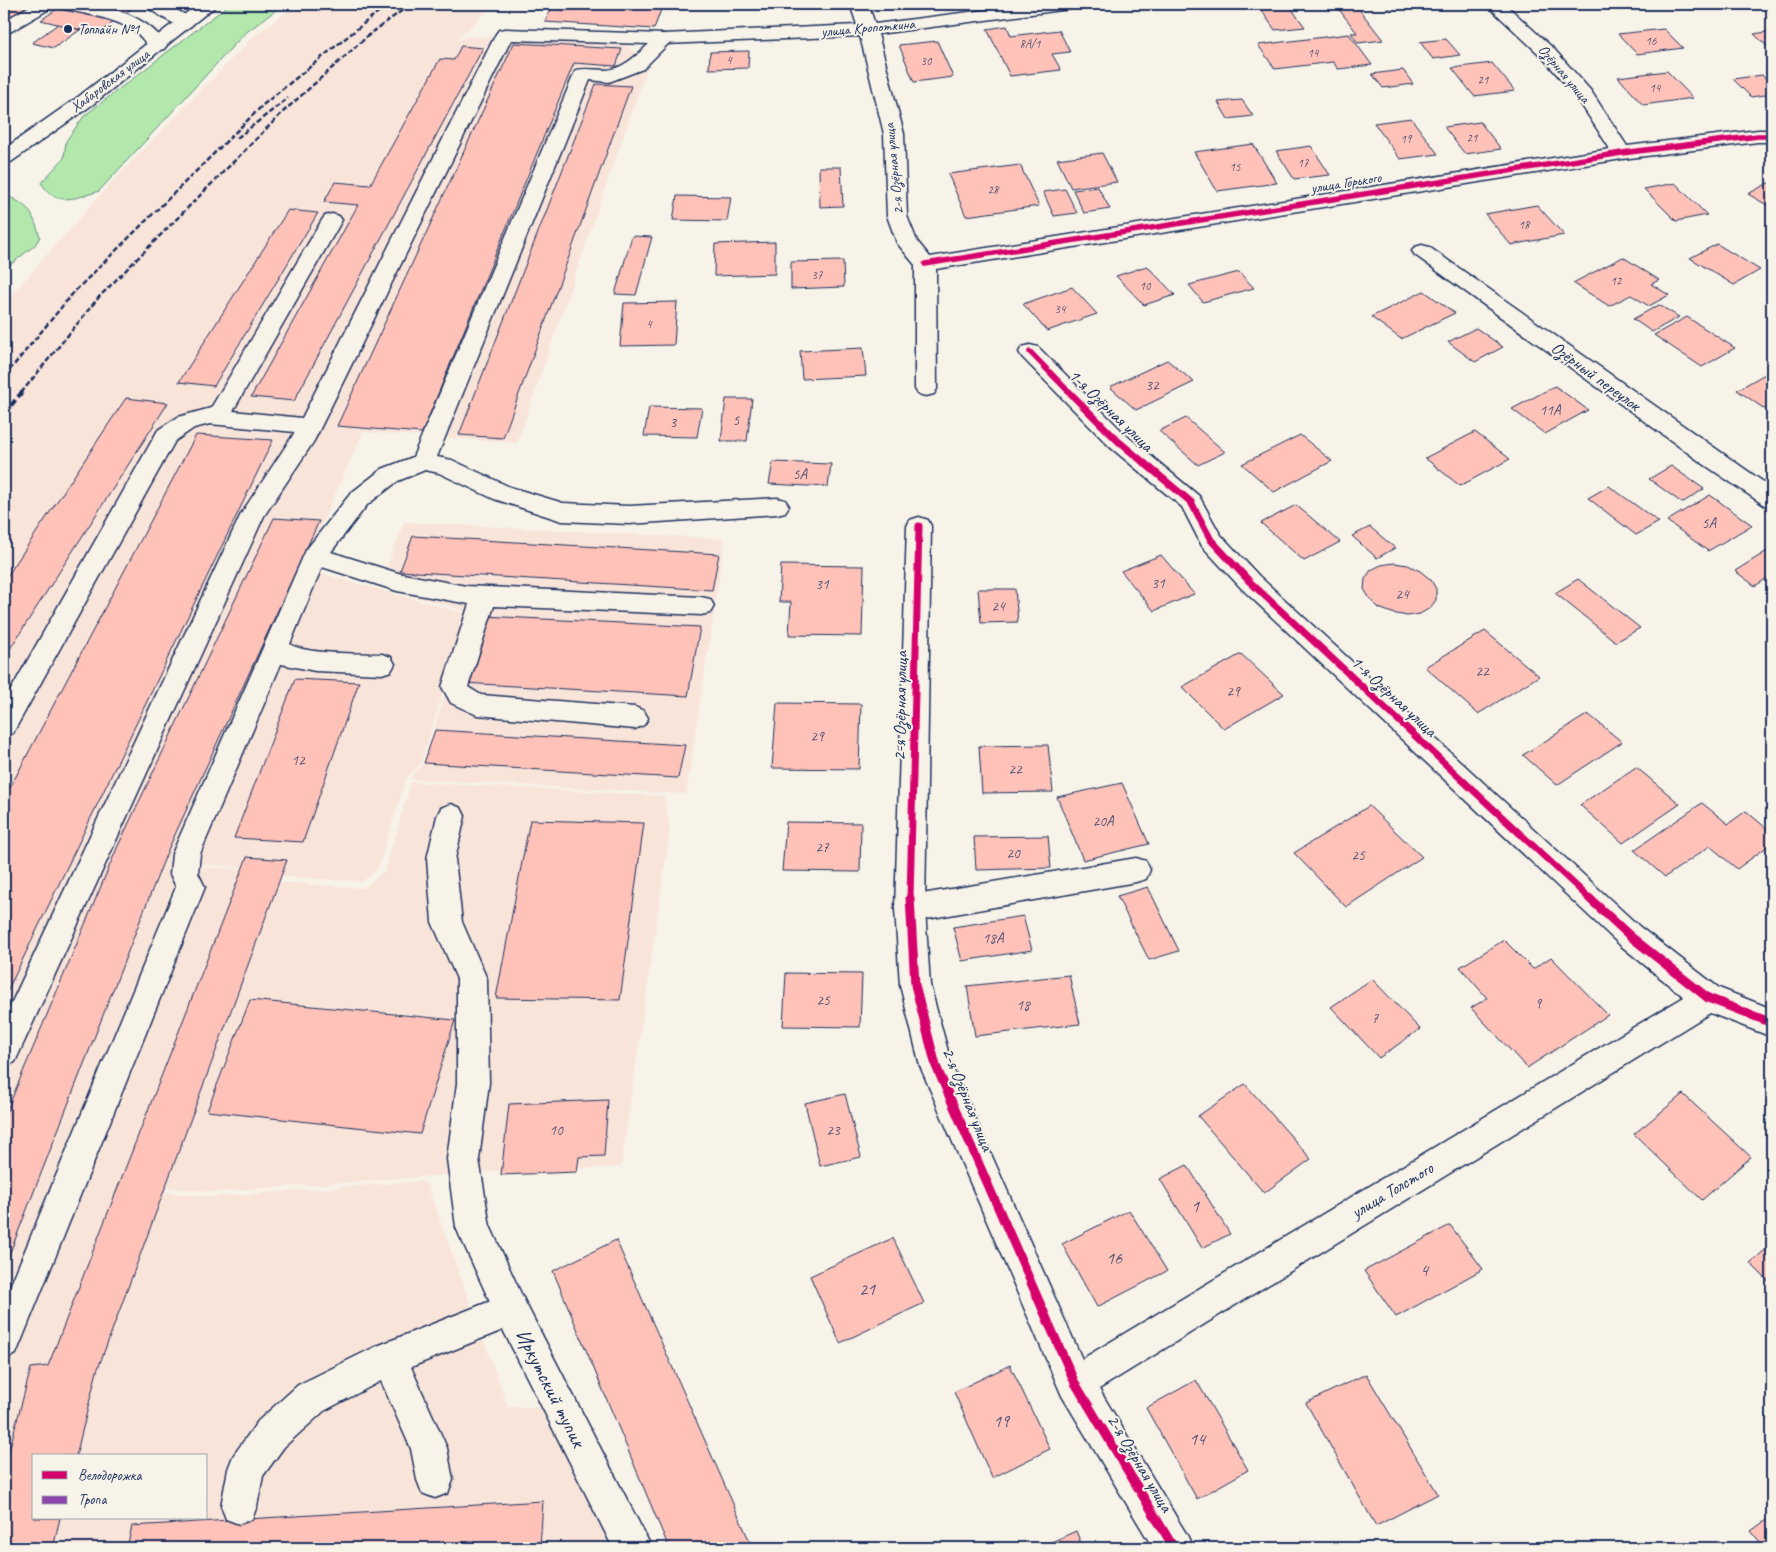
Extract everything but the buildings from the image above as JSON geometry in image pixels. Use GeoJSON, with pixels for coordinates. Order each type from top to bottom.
{"type":"FeatureCollection","features":[{"type":"Feature","properties":{"kind":"street"},"geometry":{"type":"LineString","coordinates":[[4,28],[46,4]]}},
{"type":"Feature","properties":{"kind":"street"},"geometry":{"type":"LineString","coordinates":[[66,4],[128,20],[142,28],[158,45]]}},
{"type":"Feature","properties":{"kind":"street"},"geometry":{"type":"LineString","coordinates":[[154,4],[185,22]]}},
{"type":"Feature","properties":{"kind":"street","name":"Хабаровская улица"},"geometry":{"type":"LineString","coordinates":[[6,157],[86,101],[209,4]]}},
{"type":"Feature","properties":{"kind":"street","name":"2-я Озёрная улица"},"geometry":{"type":"LineString","coordinates":[[858,4],[868,30],[894,134],[897,216],[907,243],[925,264]]}},
{"type":"Feature","properties":{"kind":"street","name":"улица Кропоткина"},"geometry":{"type":"LineString","coordinates":[[309,426],[505,34],[664,39],[868,30],[1070,4]]}},
{"type":"Feature","properties":{"kind":"street","name":"Озёрная улица"},"geometry":{"type":"LineString","coordinates":[[1495,4],[1548,53],[1584,95],[1622,153]]}},
{"type":"Feature","properties":{"kind":"street"},"geometry":{"type":"LineString","coordinates":[[423,462],[583,74],[609,76],[637,65],[664,39]]}},
{"type":"Feature","properties":{"kind":"street","name":"улица Горького"},"geometry":{"type":"LineString","coordinates":[[925,264],[1622,153],[1758,136],[1772,136]]}},
{"type":"Feature","properties":{"kind":"street"},"geometry":{"type":"LineString","coordinates":[[218,416],[332,220]]}},
{"type":"Feature","properties":{"kind":"street","name":"Озёрный переулок"},"geometry":{"type":"LineString","coordinates":[[1422,251],[1710,457],[1772,499]]}},
{"type":"Feature","properties":{"kind":"street"},"geometry":{"type":"LineString","coordinates":[[925,264],[926,390]]}},
{"type":"Feature","properties":{"kind":"street","name":"1-я Озёрная улица"},"geometry":{"type":"LineString","coordinates":[[1030,352],[1118,441],[1191,502],[1211,540],[1250,582],[1630,936],[1708,998],[1772,1023]]}},
{"type":"Feature","properties":{"kind":"street"},"geometry":{"type":"LineString","coordinates":[[4,726],[166,436],[186,422],[210,416],[309,426],[302,441],[253,514],[4,1052]]}},
{"type":"Feature","properties":{"kind":"street"},"geometry":{"type":"LineString","coordinates":[[4,1342],[191,888],[184,874],[186,854],[315,556],[358,499],[390,475],[423,462],[444,466],[502,493],[562,512],[629,515],[777,506]]}},
{"type":"Feature","properties":{"kind":"street","name":"2-я Озёрная улица"},"geometry":{"type":"LineString","coordinates":[[919,526],[910,909],[915,985],[936,1066],[1075,1383],[1174,1548]]}},
{"type":"Feature","properties":{"kind":"street"},"geometry":{"type":"LineString","coordinates":[[315,556],[397,582],[466,595],[701,606]]}},
{"type":"Feature","properties":{"kind":"street"},"geometry":{"type":"LineString","coordinates":[[484,596],[455,687],[460,696],[477,705],[635,718]]}},
{"type":"Feature","properties":{"kind":"street"},"geometry":{"type":"LineString","coordinates":[[275,647],[288,656],[315,661],[382,664]]}},
{"type":"Feature","properties":{"kind":"street","name":"Иркутский тупик"},"geometry":{"type":"LineString","coordinates":[[451,816],[441,859],[447,922],[472,979],[473,1083],[463,1159],[473,1227],[511,1310],[633,1548]]}},
{"type":"Feature","properties":{"kind":"street"},"geometry":{"type":"LineString","coordinates":[[910,909],[1136,870]]}},
{"type":"Feature","properties":{"kind":"street","name":"улица Толстого"},"geometry":{"type":"LineString","coordinates":[[1075,1383],[1708,998]]}},
{"type":"Feature","properties":{"kind":"street"},"geometry":{"type":"LineString","coordinates":[[239,1506],[246,1469],[270,1434],[311,1398],[389,1358],[511,1310]]}},
{"type":"Feature","properties":{"kind":"street"},"geometry":{"type":"LineString","coordinates":[[389,1358],[429,1448],[435,1480]]}},
{"type":"Feature","properties":{"kind":"shaded area"},"geometry":{"type":"Polygon","coordinates":[[[296,4],[495,4],[453,42],[469,36],[628,45],[647,68],[517,443],[363,432],[303,566],[194,851],[196,867],[242,869],[242,867],[199,864],[198,851],[316,572],[467,614],[421,763],[406,778],[378,869],[362,882],[281,876],[279,882],[364,888],[385,871],[411,782],[664,796],[670,829],[621,1167],[501,1171],[214,1192],[165,1187],[164,1192],[213,1197],[422,1181],[427,1185],[508,1407],[542,1407],[611,1548],[4,1548],[4,303],[110,184],[252,38],[296,4]]]}},
{"type":"Feature","properties":{"kind":"shaded area"},"geometry":{"type":"Polygon","coordinates":[[[404,522],[725,539],[686,794],[409,779],[424,763],[470,612],[379,587],[404,522]]]}},
{"type":"Feature","properties":{"kind":"green space"},"geometry":{"type":"Polygon","coordinates":[[[230,4],[284,4],[244,34],[99,191],[69,199],[57,198],[52,195],[41,183],[64,158],[66,141],[84,116],[230,4]]]}},
{"type":"Feature","properties":{"kind":"green space"},"geometry":{"type":"Polygon","coordinates":[[[4,194],[19,202],[28,210],[32,215],[40,237],[35,245],[4,270],[4,194]]]}},
{"type":"Feature","properties":{"kind":"railway"},"geometry":{"type":"LineString","coordinates":[[4,377],[74,292],[264,104],[388,4]]}},
{"type":"Feature","properties":{"kind":"railway"},"geometry":{"type":"LineString","coordinates":[[21,393],[99,297],[284,111],[370,34],[411,4]]}},
{"type":"Feature","properties":{"kind":"railway"},"geometry":{"type":"LineString","coordinates":[[237,138],[288,98]]}},
{"type":"Feature","properties":{"kind":"railway"},"geometry":{"type":"LineString","coordinates":[[4,414],[22,392]]}},
{"type":"Feature","properties":{"kind":"marked path"},"geometry":{"type":"LineString","coordinates":[[4,286],[9,289]]}},
{"type":"Feature","properties":{"kind":"cycle path"},"geometry":{"type":"LineString","coordinates":[[925,264],[1622,153],[1758,136],[1772,136]]}},
{"type":"Feature","properties":{"kind":"cycle path"},"geometry":{"type":"LineString","coordinates":[[1030,352],[1118,441],[1191,502],[1211,540],[1250,582],[1630,936],[1708,998],[1772,1023]]}},
{"type":"Feature","properties":{"kind":"cycle path"},"geometry":{"type":"LineString","coordinates":[[919,526],[910,909],[915,985],[936,1066],[1075,1383],[1174,1548]]}},
{"type":"Feature","properties":{"kind":"place","name":"Топлайн №1"},"geometry":{"type":"Point","coordinates":[68,29]}}]}
